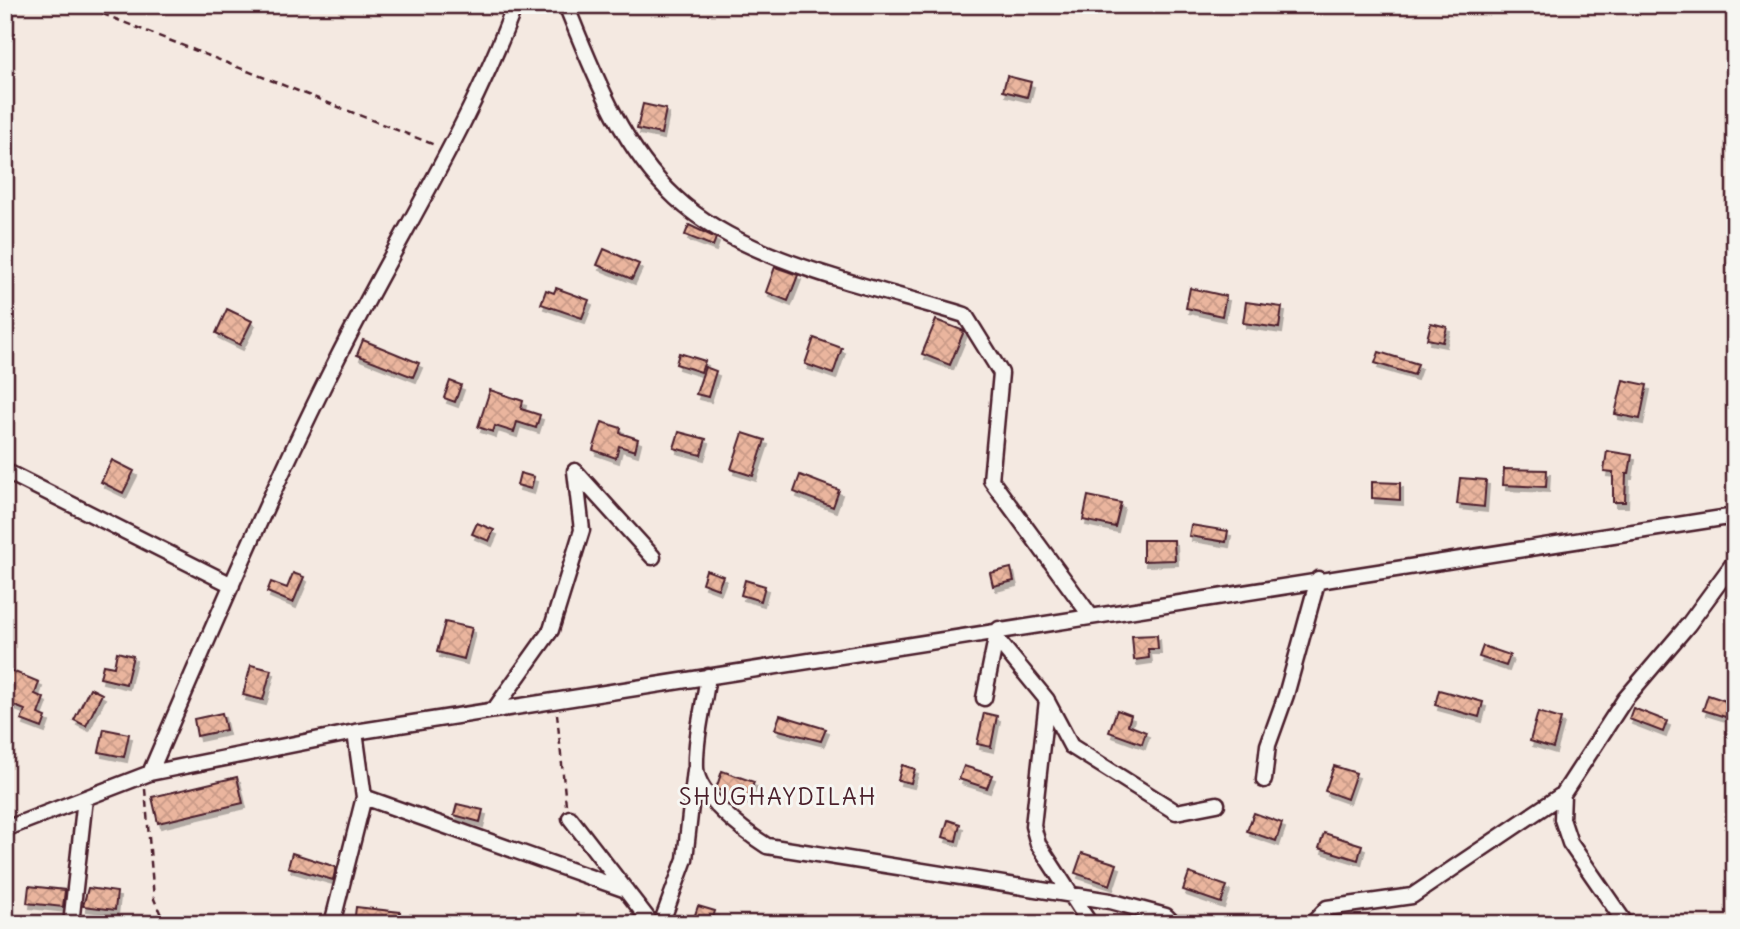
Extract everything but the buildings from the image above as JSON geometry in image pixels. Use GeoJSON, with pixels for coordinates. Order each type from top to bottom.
{"type":"FeatureCollection","features":[{"type":"Feature","properties":{"kind":"street"},"geometry":{"type":"LineString","coordinates":[[147,774],[336,359],[448,150],[502,40],[515,5]]}},
{"type":"Feature","properties":{"kind":"street"},"geometry":{"type":"LineString","coordinates":[[566,5],[595,76],[629,140],[676,198],[723,234],[787,261],[965,315],[1001,373],[991,480],[1090,615]]}},
{"type":"Feature","properties":{"kind":"street"},"geometry":{"type":"LineString","coordinates":[[5,471],[232,585]]}},
{"type":"Feature","properties":{"kind":"street"},"geometry":{"type":"LineString","coordinates":[[494,710],[551,630],[582,530],[575,471],[653,557]]}},
{"type":"Feature","properties":{"kind":"street"},"geometry":{"type":"LineString","coordinates":[[5,828],[147,774],[355,732],[997,633],[1090,615],[1318,579],[1735,516]]}},
{"type":"Feature","properties":{"kind":"street"},"geometry":{"type":"LineString","coordinates":[[1312,924],[1327,908],[1412,896],[1563,794],[1625,699],[1688,625],[1735,561]]}},
{"type":"Feature","properties":{"kind":"street"},"geometry":{"type":"LineString","coordinates":[[1264,780],[1268,746],[1286,695],[1318,579]]}},
{"type":"Feature","properties":{"kind":"street"},"geometry":{"type":"LineString","coordinates":[[984,698],[997,633]]}},
{"type":"Feature","properties":{"kind":"street"},"geometry":{"type":"LineString","coordinates":[[997,633],[1047,699],[1071,746],[1176,812],[1217,804]]}},
{"type":"Feature","properties":{"kind":"street"},"geometry":{"type":"LineString","coordinates":[[661,924],[685,859],[708,676]]}},
{"type":"Feature","properties":{"kind":"street"},"geometry":{"type":"LineString","coordinates":[[1047,699],[1033,826],[1038,844],[1090,924]]}},
{"type":"Feature","properties":{"kind":"street"},"geometry":{"type":"LineString","coordinates":[[332,924],[364,797],[355,732]]}},
{"type":"Feature","properties":{"kind":"street"},"geometry":{"type":"LineString","coordinates":[[695,770],[714,804],[742,830],[767,846],[1069,895],[1166,916],[1174,924]]}},
{"type":"Feature","properties":{"kind":"street"},"geometry":{"type":"LineString","coordinates":[[1563,794],[1562,819],[1570,843],[1626,924]]}},
{"type":"Feature","properties":{"kind":"street"},"geometry":{"type":"LineString","coordinates":[[364,797],[626,890]]}},
{"type":"Feature","properties":{"kind":"street"},"geometry":{"type":"LineString","coordinates":[[71,924],[85,798]]}},
{"type":"Feature","properties":{"kind":"street"},"geometry":{"type":"LineString","coordinates":[[570,818],[652,924]]}},
{"type":"Feature","properties":{"kind":"path"},"geometry":{"type":"LineString","coordinates":[[80,5],[448,150]]}},
{"type":"Feature","properties":{"kind":"path"},"geometry":{"type":"LineString","coordinates":[[555,700],[570,818]]}},
{"type":"Feature","properties":{"kind":"path"},"geometry":{"type":"LineString","coordinates":[[147,774],[155,899],[165,924]]}},
{"type":"Feature","properties":{"kind":"district","name":"SHUGHAYDILAH"},"geometry":{"type":"Point","coordinates":[778,796]}}]}
